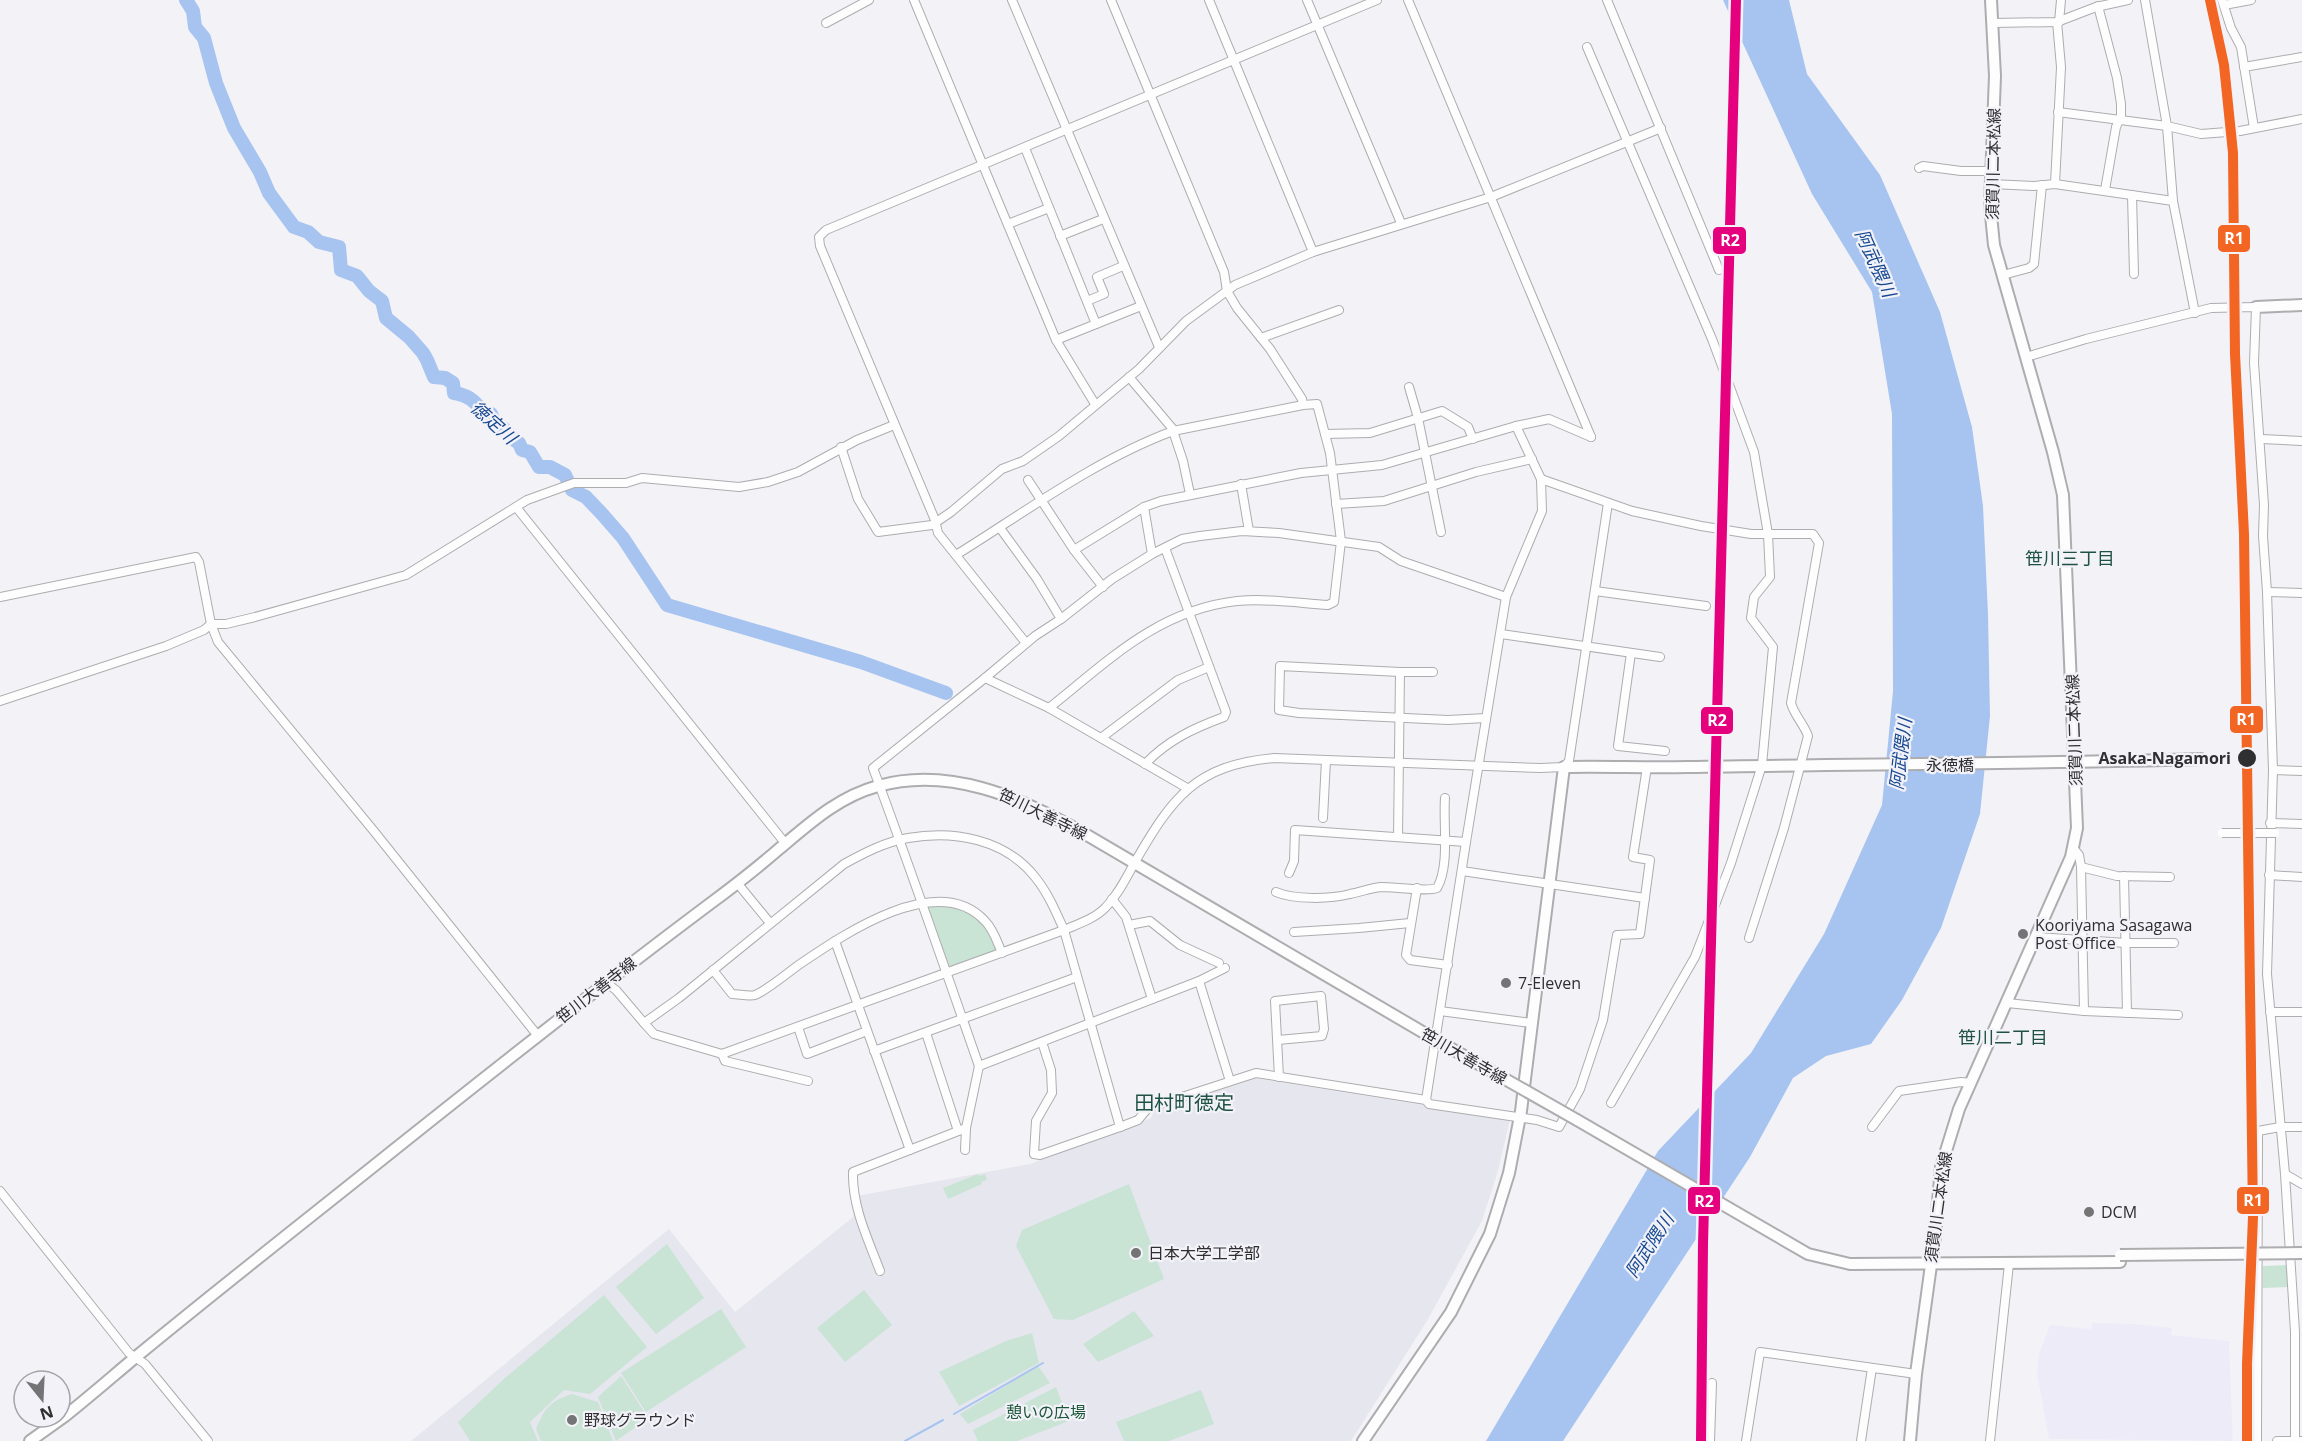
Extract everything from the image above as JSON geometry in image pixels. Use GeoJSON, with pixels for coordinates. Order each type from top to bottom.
{"type":"FeatureCollection","features":[{"type":"Feature","properties":{"kind":"street"},"geometry":{"type":"LineString","coordinates":[[826,22],[869,0]]}},
{"type":"Feature","properties":{"kind":"street"},"geometry":{"type":"LineString","coordinates":[[914,0],[1056,340],[1095,404]]}},
{"type":"Feature","properties":{"kind":"street"},"geometry":{"type":"LineString","coordinates":[[1012,0],[1159,348]]}},
{"type":"Feature","properties":{"kind":"street"},"geometry":{"type":"LineString","coordinates":[[1111,0],[1224,272],[1227,291],[1282,366],[1302,399],[1303,405]]}},
{"type":"Feature","properties":{"kind":"street"},"geometry":{"type":"LineString","coordinates":[[1209,0],[1313,252]]}},
{"type":"Feature","properties":{"kind":"street"},"geometry":{"type":"LineString","coordinates":[[1307,0],[1401,223]]}},
{"type":"Feature","properties":{"kind":"street"},"geometry":{"type":"LineString","coordinates":[[1026,643],[938,533],[936,522],[820,246],[819,237],[826,230],[1377,0]]}},
{"type":"Feature","properties":{"kind":"street"},"geometry":{"type":"LineString","coordinates":[[1074,550],[1144,507],[1190,494],[1331,468],[1382,465],[1549,418],[1592,437],[1408,0]]}},
{"type":"Feature","properties":{"kind":"street"},"geometry":{"type":"LineString","coordinates":[[1607,0],[1719,270]]}},
{"type":"Feature","properties":{"kind":"street","name":"須賀川二本松線"},"geometry":{"type":"LineString","coordinates":[[1910,1441],[1941,1167],[1955,1120],[2074,849],[2078,813],[2063,495],[1993,238],[1990,212],[1995,76],[1991,0]]}},
{"type":"Feature","properties":{"kind":"street"},"geometry":{"type":"LineString","coordinates":[[2055,184],[2061,62],[2058,22],[2061,0]]}},
{"type":"Feature","properties":{"kind":"street"},"geometry":{"type":"LineString","coordinates":[[1993,23],[2058,22],[2098,6],[2128,0]]}},
{"type":"Feature","properties":{"kind":"street"},"geometry":{"type":"LineString","coordinates":[[2145,0],[2167,126],[2173,201],[2195,312]]}},
{"type":"Feature","properties":{"kind":"street"},"geometry":{"type":"LineString","coordinates":[[2251,0],[2223,2],[2231,28],[2241,47],[2254,128]]}},
{"type":"Feature","properties":{"kind":"street"},"geometry":{"type":"LineString","coordinates":[[2098,6],[2119,88],[2120,119],[2116,127],[2105,190]]}},
{"type":"Feature","properties":{"kind":"street"},"geometry":{"type":"LineString","coordinates":[[1587,47],[1712,339],[1754,452],[1768,534],[1770,577],[1754,597],[1751,618],[1773,647],[1762,765],[1731,863],[1695,957],[1611,1103]]}},
{"type":"Feature","properties":{"kind":"street"},"geometry":{"type":"LineString","coordinates":[[2244,67],[2302,57]]}},
{"type":"Feature","properties":{"kind":"street"},"geometry":{"type":"LineString","coordinates":[[2058,112],[2167,126],[2198,134],[2254,128],[2302,119]]}},
{"type":"Feature","properties":{"kind":"street"},"geometry":{"type":"LineString","coordinates":[[842,447],[858,499],[875,523],[878,532],[928,526],[958,507],[1002,469],[1026,459],[1059,436],[1129,377],[1186,321],[1235,285],[1313,252],[1491,197],[1661,128]]}},
{"type":"Feature","properties":{"kind":"street"},"geometry":{"type":"LineString","coordinates":[[1025,148],[1096,324]]}},
{"type":"Feature","properties":{"kind":"street"},"geometry":{"type":"LineString","coordinates":[[1919,168],[1923,166],[1961,171],[1991,171]]}},
{"type":"Feature","properties":{"kind":"street"},"geometry":{"type":"LineString","coordinates":[[1991,184],[2055,184],[2173,201]]}},
{"type":"Feature","properties":{"kind":"street"},"geometry":{"type":"LineString","coordinates":[[2003,275],[2029,268],[2034,264],[2042,185]]}},
{"type":"Feature","properties":{"kind":"street"},"geometry":{"type":"LineString","coordinates":[[2132,195],[2134,274]]}},
{"type":"Feature","properties":{"kind":"street"},"geometry":{"type":"LineString","coordinates":[[1008,224],[1049,208]]}},
{"type":"Feature","properties":{"kind":"street"},"geometry":{"type":"LineString","coordinates":[[1060,236],[1103,219]]}},
{"type":"Feature","properties":{"kind":"street"},"geometry":{"type":"LineString","coordinates":[[1087,302],[1104,294],[1097,277],[1123,266]]}},
{"type":"Feature","properties":{"kind":"street"},"geometry":{"type":"LineString","coordinates":[[2026,357],[2086,339],[2226,306],[2302,305]]}},
{"type":"Feature","properties":{"kind":"street"},"geometry":{"type":"LineString","coordinates":[[1056,340],[1141,306]]}},
{"type":"Feature","properties":{"kind":"street"},"geometry":{"type":"LineString","coordinates":[[2256,307],[2254,363],[2264,505],[2263,536],[2267,592],[2272,770],[2267,974],[2285,1174],[2291,1273],[2299,1331],[2295,1441]]}},
{"type":"Feature","properties":{"kind":"street"},"geometry":{"type":"LineString","coordinates":[[1261,338],[1339,310]]}},
{"type":"Feature","properties":{"kind":"street"},"geometry":{"type":"LineString","coordinates":[[1129,377],[1173,431],[1183,460],[1190,494]]}},
{"type":"Feature","properties":{"kind":"street"},"geometry":{"type":"LineString","coordinates":[[1409,387],[1418,418],[1441,532]]}},
{"type":"Feature","properties":{"kind":"street"},"geometry":{"type":"LineString","coordinates":[[956,555],[1138,445],[1173,431],[1313,403],[1318,406],[1331,468],[1341,541],[1334,602],[1328,605],[1238,601],[1189,611],[1139,636],[1049,708]]}},
{"type":"Feature","properties":{"kind":"street"},"geometry":{"type":"LineString","coordinates":[[1325,434],[1370,433],[1442,411],[1468,427],[1473,439]]}},
{"type":"Feature","properties":{"kind":"street"},"geometry":{"type":"LineString","coordinates":[[0,701],[166,646],[204,630],[211,624],[226,624],[255,617],[406,574],[516,507],[543,494],[581,482],[626,483],[642,478],[739,487],[768,482],[798,472],[842,447],[894,425]]}},
{"type":"Feature","properties":{"kind":"street"},"geometry":{"type":"LineString","coordinates":[[1426,1100],[1506,597],[1542,511],[1541,479],[1516,426]]}},
{"type":"Feature","properties":{"kind":"street"},"geometry":{"type":"LineString","coordinates":[[2261,440],[2302,441]]}},
{"type":"Feature","properties":{"kind":"street"},"geometry":{"type":"LineString","coordinates":[[1336,504],[1381,502],[1532,459]]}},
{"type":"Feature","properties":{"kind":"street"},"geometry":{"type":"LineString","coordinates":[[1541,479],[1632,511],[1752,534],[1813,534],[1819,543],[1791,703],[1808,736],[1802,764],[1749,938]]}},
{"type":"Feature","properties":{"kind":"street"},"geometry":{"type":"LineString","coordinates":[[1028,480],[1074,550],[1103,587]]}},
{"type":"Feature","properties":{"kind":"street"},"geometry":{"type":"LineString","coordinates":[[1241,484],[1249,531]]}},
{"type":"Feature","properties":{"kind":"street"},"geometry":{"type":"LineString","coordinates":[[1363,1441],[1451,1312],[1493,1225],[1509,1173],[1520,1118],[1564,767],[1569,761],[1588,648],[1608,503]]}},
{"type":"Feature","properties":{"kind":"street"},"geometry":{"type":"LineString","coordinates":[[516,507],[785,843]]}},
{"type":"Feature","properties":{"kind":"street"},"geometry":{"type":"LineString","coordinates":[[1144,507],[1152,554]]}},
{"type":"Feature","properties":{"kind":"street"},"geometry":{"type":"LineString","coordinates":[[1000,528],[1037,579],[1061,619]]}},
{"type":"Feature","properties":{"kind":"street"},"geometry":{"type":"LineString","coordinates":[[965,1150],[966,1128],[979,1066],[873,768],[1026,643],[1131,566],[1182,539],[1249,531],[1379,547],[1401,561],[1506,597]]}},
{"type":"Feature","properties":{"kind":"street"},"geometry":{"type":"LineString","coordinates":[[1145,764],[1178,737],[1224,717],[1226,712],[1166,548]]}},
{"type":"Feature","properties":{"kind":"street"},"geometry":{"type":"LineString","coordinates":[[0,597],[195,557],[199,562],[211,624],[218,642],[538,1036]]}},
{"type":"Feature","properties":{"kind":"street"},"geometry":{"type":"LineString","coordinates":[[1595,591],[1706,606]]}},
{"type":"Feature","properties":{"kind":"street"},"geometry":{"type":"LineString","coordinates":[[2267,592],[2302,593]]}},
{"type":"Feature","properties":{"kind":"street"},"geometry":{"type":"LineString","coordinates":[[1501,634],[1660,657]]}},
{"type":"Feature","properties":{"kind":"street"},"geometry":{"type":"LineString","coordinates":[[1631,653],[1618,746],[1665,750]]}},
{"type":"Feature","properties":{"kind":"street"},"geometry":{"type":"LineString","coordinates":[[1433,672],[1280,666],[1279,710],[1282,712],[1448,720],[1486,718]]}},
{"type":"Feature","properties":{"kind":"street"},"geometry":{"type":"LineString","coordinates":[[1101,738],[1178,680],[1209,667]]}},
{"type":"Feature","properties":{"kind":"street"},"geometry":{"type":"LineString","coordinates":[[1398,837],[1400,672]]}},
{"type":"Feature","properties":{"kind":"street"},"geometry":{"type":"LineString","coordinates":[[986,678],[1049,708],[1187,788]]}},
{"type":"Feature","properties":{"kind":"street"},"geometry":{"type":"LineString","coordinates":[[606,983],[616,990],[654,1034],[722,1054],[1002,953],[1097,915],[1112,899],[1167,809],[1187,788],[1222,768],[1248,760],[1274,758],[1564,767]]}},
{"type":"Feature","properties":{"kind":"street","name":"永徳橋"},"geometry":{"type":"LineString","coordinates":[[1564,767],[1864,763],[2075,764],[2201,759]]}},
{"type":"Feature","properties":{"kind":"street"},"geometry":{"type":"LineString","coordinates":[[1323,818],[1326,760]]}},
{"type":"Feature","properties":{"kind":"street"},"geometry":{"type":"LineString","coordinates":[[1042,1042],[1051,1070],[1052,1093],[1036,1121],[1034,1154],[1041,1155],[1120,1127],[1138,1120],[1149,1108],[1257,1073],[1426,1100],[1429,1104],[1520,1118],[1559,1127],[1577,1096],[1603,1020],[1617,935],[1640,934],[1650,860],[1633,857],[1647,767]]}},
{"type":"Feature","properties":{"kind":"street"},"geometry":{"type":"LineString","coordinates":[[2272,770],[2302,771]]}},
{"type":"Feature","properties":{"kind":"street","name":"笹川大善寺線"},"geometry":{"type":"LineString","coordinates":[[30,1441],[65,1416],[353,1182],[538,1036],[738,884],[836,803],[879,785],[926,780],[987,788],[1048,813],[1808,1254],[1850,1264],[1931,1262]]}},
{"type":"Feature","properties":{"kind":"street"},"geometry":{"type":"LineString","coordinates":[[1276,892],[1294,896],[1338,896],[1373,888],[1431,890],[1438,886],[1446,840],[1445,798]]}},
{"type":"Feature","properties":{"kind":"street"},"geometry":{"type":"LineString","coordinates":[[2270,823],[2302,824]]}},
{"type":"Feature","properties":{"kind":"street"},"geometry":{"type":"LineString","coordinates":[[1288,873],[1294,861],[1295,830],[1466,842]]}},
{"type":"Feature","properties":{"kind":"street"},"geometry":{"type":"LineString","coordinates":[[2222,833],[2276,833]]}},
{"type":"Feature","properties":{"kind":"street"},"geometry":{"type":"LineString","coordinates":[[644,1023],[844,864],[873,849],[900,840],[949,835],[977,839],[1007,852],[1035,877],[1046,893],[1064,930],[1120,1127]]}},
{"type":"Feature","properties":{"kind":"street"},"geometry":{"type":"LineString","coordinates":[[2074,849],[2079,855],[2080,867],[2084,1011]]}},
{"type":"Feature","properties":{"kind":"street"},"geometry":{"type":"LineString","coordinates":[[2080,867],[2124,876],[2170,877]]}},
{"type":"Feature","properties":{"kind":"street"},"geometry":{"type":"LineString","coordinates":[[1462,871],[1645,898]]}},
{"type":"Feature","properties":{"kind":"street"},"geometry":{"type":"LineString","coordinates":[[2269,875],[2302,877]]}},
{"type":"Feature","properties":{"kind":"street"},"geometry":{"type":"LineString","coordinates":[[2124,876],[2127,1013]]}},
{"type":"Feature","properties":{"kind":"street"},"geometry":{"type":"LineString","coordinates":[[738,884],[770,923]]}},
{"type":"Feature","properties":{"kind":"street"},"geometry":{"type":"LineString","coordinates":[[1417,888],[1406,955],[1409,959],[1448,966]]}},
{"type":"Feature","properties":{"kind":"street"},"geometry":{"type":"LineString","coordinates":[[1112,899],[1126,917],[1152,999]]}},
{"type":"Feature","properties":{"kind":"street"},"geometry":{"type":"LineString","coordinates":[[713,970],[732,994],[754,995],[860,927],[922,903],[938,901],[968,908],[978,915],[993,932],[1002,953]]}},
{"type":"Feature","properties":{"kind":"street"},"geometry":{"type":"LineString","coordinates":[[979,1066],[1199,981],[1222,966],[1179,945],[1150,921],[1129,925]]}},
{"type":"Feature","properties":{"kind":"street"},"geometry":{"type":"LineString","coordinates":[[1294,932],[1410,922]]}},
{"type":"Feature","properties":{"kind":"street"},"geometry":{"type":"LineString","coordinates":[[2037,937],[2126,943],[2174,943]]}},
{"type":"Feature","properties":{"kind":"street"},"geometry":{"type":"LineString","coordinates":[[835,941],[910,1150]]}},
{"type":"Feature","properties":{"kind":"street"},"geometry":{"type":"LineString","coordinates":[[874,1051],[1077,977]]}},
{"type":"Feature","properties":{"kind":"street"},"geometry":{"type":"LineString","coordinates":[[1199,981],[1230,1081]]}},
{"type":"Feature","properties":{"kind":"street"},"geometry":{"type":"LineString","coordinates":[[1278,1040],[1322,1036],[1324,1029],[1321,996],[1275,1001],[1279,1077]]}},
{"type":"Feature","properties":{"kind":"street"},"geometry":{"type":"LineString","coordinates":[[2007,1003],[2084,1011],[2178,1016]]}},
{"type":"Feature","properties":{"kind":"street"},"geometry":{"type":"LineString","coordinates":[[1440,1011],[1531,1023]]}},
{"type":"Feature","properties":{"kind":"street"},"geometry":{"type":"LineString","coordinates":[[2270,1012],[2302,1012]]}},
{"type":"Feature","properties":{"kind":"street"},"geometry":{"type":"LineString","coordinates":[[798,1027],[807,1054],[867,1031]]}},
{"type":"Feature","properties":{"kind":"street"},"geometry":{"type":"LineString","coordinates":[[926,1033],[958,1131]]}},
{"type":"Feature","properties":{"kind":"street"},"geometry":{"type":"LineString","coordinates":[[722,1054],[724,1061],[808,1081]]}},
{"type":"Feature","properties":{"kind":"street"},"geometry":{"type":"LineString","coordinates":[[1872,1127],[1899,1091],[1961,1082],[1971,1083]]}},
{"type":"Feature","properties":{"kind":"street"},"geometry":{"type":"LineString","coordinates":[[2257,1441],[2258,1131],[2280,1127],[2302,1127]]}},
{"type":"Feature","properties":{"kind":"street"},"geometry":{"type":"LineString","coordinates":[[880,1271],[857,1212],[852,1191],[853,1172],[966,1128]]}},
{"type":"Feature","properties":{"kind":"street"},"geometry":{"type":"LineString","coordinates":[[2285,1174],[2302,1184]]}},
{"type":"Feature","properties":{"kind":"street"},"geometry":{"type":"LineString","coordinates":[[0,1191],[129,1353],[145,1364],[208,1441]]}},
{"type":"Feature","properties":{"kind":"street"},"geometry":{"type":"LineString","coordinates":[[1931,1262],[2009,1264],[2302,1253]]}},
{"type":"Feature","properties":{"kind":"street"},"geometry":{"type":"LineString","coordinates":[[1931,1262],[1979,1257],[2302,1259]]}},
{"type":"Feature","properties":{"kind":"street"},"geometry":{"type":"LineString","coordinates":[[1990,1441],[2009,1264]]}},
{"type":"Feature","properties":{"kind":"street"},"geometry":{"type":"LineString","coordinates":[[2291,1273],[2302,1272]]}},
{"type":"Feature","properties":{"kind":"street"},"geometry":{"type":"LineString","coordinates":[[1746,1441],[1760,1352],[1916,1374]]}},
{"type":"Feature","properties":{"kind":"street"},"geometry":{"type":"LineString","coordinates":[[1861,1441],[1872,1368]]}},
{"type":"Feature","properties":{"kind":"street"},"geometry":{"type":"LineString","coordinates":[[1710,1441],[1712,1383]]}},
{"type":"Feature","properties":{"kind":"street"},"geometry":{"type":"LineString","coordinates":[[2277,1441],[2302,1441]]}},
{"type":"Feature","properties":{"kind":"shaded area","name":"日本大学工学部"},"geometry":{"type":"Polygon","coordinates":[[[1255,1078],[1510,1119],[1498,1171],[1482,1221],[1427,1321],[1351,1441],[411,1441],[669,1229],[735,1312],[853,1217],[856,1196],[1030,1164],[1151,1118],[1153,1112],[1255,1078]]]}},
{"type":"Feature","properties":{"kind":"shaded area"},"geometry":{"type":"Polygon","coordinates":[[[2092,1323],[2172,1328],[2171,1335],[2229,1341],[2233,1441],[2049,1439],[2037,1374],[2039,1354],[2050,1325],[2091,1329],[2092,1323]]]}},
{"type":"Feature","properties":{"kind":"green space"},"geometry":{"type":"Polygon","coordinates":[[[941,904],[977,918],[989,932],[996,951],[948,967],[927,906],[941,904]]]}},
{"type":"Feature","properties":{"kind":"green space"},"geometry":{"type":"Polygon","coordinates":[[[978,1174],[979,1176],[985,1174],[987,1180],[948,1199],[943,1188],[978,1174]]]}},
{"type":"Feature","properties":{"kind":"green space"},"geometry":{"type":"Polygon","coordinates":[[[1129,1184],[1164,1279],[1073,1320],[1054,1319],[1016,1246],[1022,1230],[1129,1184]]]}},
{"type":"Feature","properties":{"kind":"green space"},"geometry":{"type":"Polygon","coordinates":[[[667,1244],[704,1298],[656,1334],[616,1287],[667,1244]]]}},
{"type":"Feature","properties":{"kind":"green space"},"geometry":{"type":"Polygon","coordinates":[[[2289,1265],[2289,1287],[2263,1288],[2263,1266],[2289,1265]]]}},
{"type":"Feature","properties":{"kind":"green space"},"geometry":{"type":"Polygon","coordinates":[[[864,1290],[892,1325],[845,1362],[817,1328],[864,1290]]]}},
{"type":"Feature","properties":{"kind":"green space"},"geometry":{"type":"Polygon","coordinates":[[[604,1295],[647,1347],[590,1394],[564,1390],[530,1422],[538,1441],[470,1441],[458,1422],[505,1378],[604,1295]]]}},
{"type":"Feature","properties":{"kind":"green space"},"geometry":{"type":"Polygon","coordinates":[[[721,1309],[746,1347],[646,1412],[621,1373],[721,1309]]]}},
{"type":"Feature","properties":{"kind":"green space"},"geometry":{"type":"Polygon","coordinates":[[[1134,1311],[1154,1336],[1098,1362],[1083,1344],[1134,1311]]]}},
{"type":"Feature","properties":{"kind":"green space"},"geometry":{"type":"Polygon","coordinates":[[[1032,1333],[1039,1363],[959,1406],[939,1372],[1006,1341],[1032,1333]]]}},
{"type":"Feature","properties":{"kind":"green space"},"geometry":{"type":"Polygon","coordinates":[[[1038,1366],[1050,1383],[968,1424],[960,1414],[1038,1366]]]}},
{"type":"Feature","properties":{"kind":"green space"},"geometry":{"type":"Polygon","coordinates":[[[621,1376],[648,1418],[616,1441],[598,1397],[621,1376]]]}},
{"type":"Feature","properties":{"kind":"green space","name":"憩いの広場"},"geometry":{"type":"Polygon","coordinates":[[[1056,1387],[1069,1421],[1017,1441],[978,1441],[973,1430],[1056,1387]]]}},
{"type":"Feature","properties":{"kind":"green space"},"geometry":{"type":"Polygon","coordinates":[[[1201,1390],[1214,1424],[1169,1441],[1124,1441],[1116,1422],[1201,1390]]]}},
{"type":"Feature","properties":{"kind":"green space","name":"野球グラウンド"},"geometry":{"type":"Polygon","coordinates":[[[572,1394],[598,1402],[613,1441],[541,1441],[536,1429],[545,1411],[553,1403],[572,1394]]]}},
{"type":"Feature","properties":{"kind":"water","name":"阿武隈川"},"geometry":{"type":"Polygon","coordinates":[[[1723,0],[1789,0],[1807,74],[1880,175],[1940,312],[1972,427],[1983,506],[1990,716],[1980,814],[1941,928],[1902,1000],[1871,1044],[1826,1056],[1793,1078],[1750,1157],[1563,1441],[1486,1441],[1658,1151],[1751,1053],[1824,934],[1882,805],[1893,691],[1892,414],[1872,292],[1812,194],[1723,0]]]}},
{"type":"Feature","properties":{"kind":"waterway","name":"徳定川"},"geometry":{"type":"LineString","coordinates":[[186,0],[193,11],[195,27],[204,38],[216,83],[234,128],[260,172],[269,193],[294,227],[308,232],[319,242],[339,247],[341,270],[357,276],[369,291],[382,301],[386,318],[409,337],[423,353],[434,377],[445,378],[453,383],[454,393],[470,399],[483,413],[491,414],[496,425],[519,443],[522,450],[530,452],[539,467],[550,467],[565,475],[572,490],[586,497],[623,538],[667,605],[861,662],[946,693]]}},
{"type":"Feature","properties":{"kind":"waterway"},"geometry":{"type":"LineString","coordinates":[[954,1414],[1043,1363]]}},
{"type":"Feature","properties":{"kind":"waterway"},"geometry":{"type":"LineString","coordinates":[[905,1441],[943,1420]]}},
{"type":"Feature","properties":{"kind":"transit line","name":"R2"},"geometry":{"type":"LineString","coordinates":[[1701,1441],[1703,1244],[1736,0]]}},
{"type":"Feature","properties":{"kind":"transit line","name":"R1"},"geometry":{"type":"LineString","coordinates":[[2210,0],[2224,65],[2233,153],[2235,354],[2244,534],[2253,1217],[2247,1364],[2247,1441]]}},
{"type":"Feature","properties":{"kind":"place","name":"Asaka-Nagamori"},"geometry":{"type":"Point","coordinates":[2247,758]}},
{"type":"Feature","properties":{"kind":"place","name":"Kooriyama Sasagawa Post Office"},"geometry":{"type":"Point","coordinates":[2023,934]}},
{"type":"Feature","properties":{"kind":"place","name":"7-Eleven"},"geometry":{"type":"Point","coordinates":[1506,983]}},
{"type":"Feature","properties":{"kind":"place","name":"DCM"},"geometry":{"type":"Point","coordinates":[2089,1212]}},
{"type":"Feature","properties":{"kind":"place","name":"日本大学工学部"},"geometry":{"type":"Point","coordinates":[1136,1253]}},
{"type":"Feature","properties":{"kind":"place","name":"野球グラウンド"},"geometry":{"type":"Point","coordinates":[572,1420]}},
{"type":"Feature","properties":{"kind":"district","name":"笹川三丁目"},"geometry":{"type":"Point","coordinates":[2070,558]}},
{"type":"Feature","properties":{"kind":"district","name":"笹川二丁目"},"geometry":{"type":"Point","coordinates":[2003,1037]}},
{"type":"Feature","properties":{"kind":"district","name":"田村町徳定"},"geometry":{"type":"Point","coordinates":[1184,1102]}}]}
